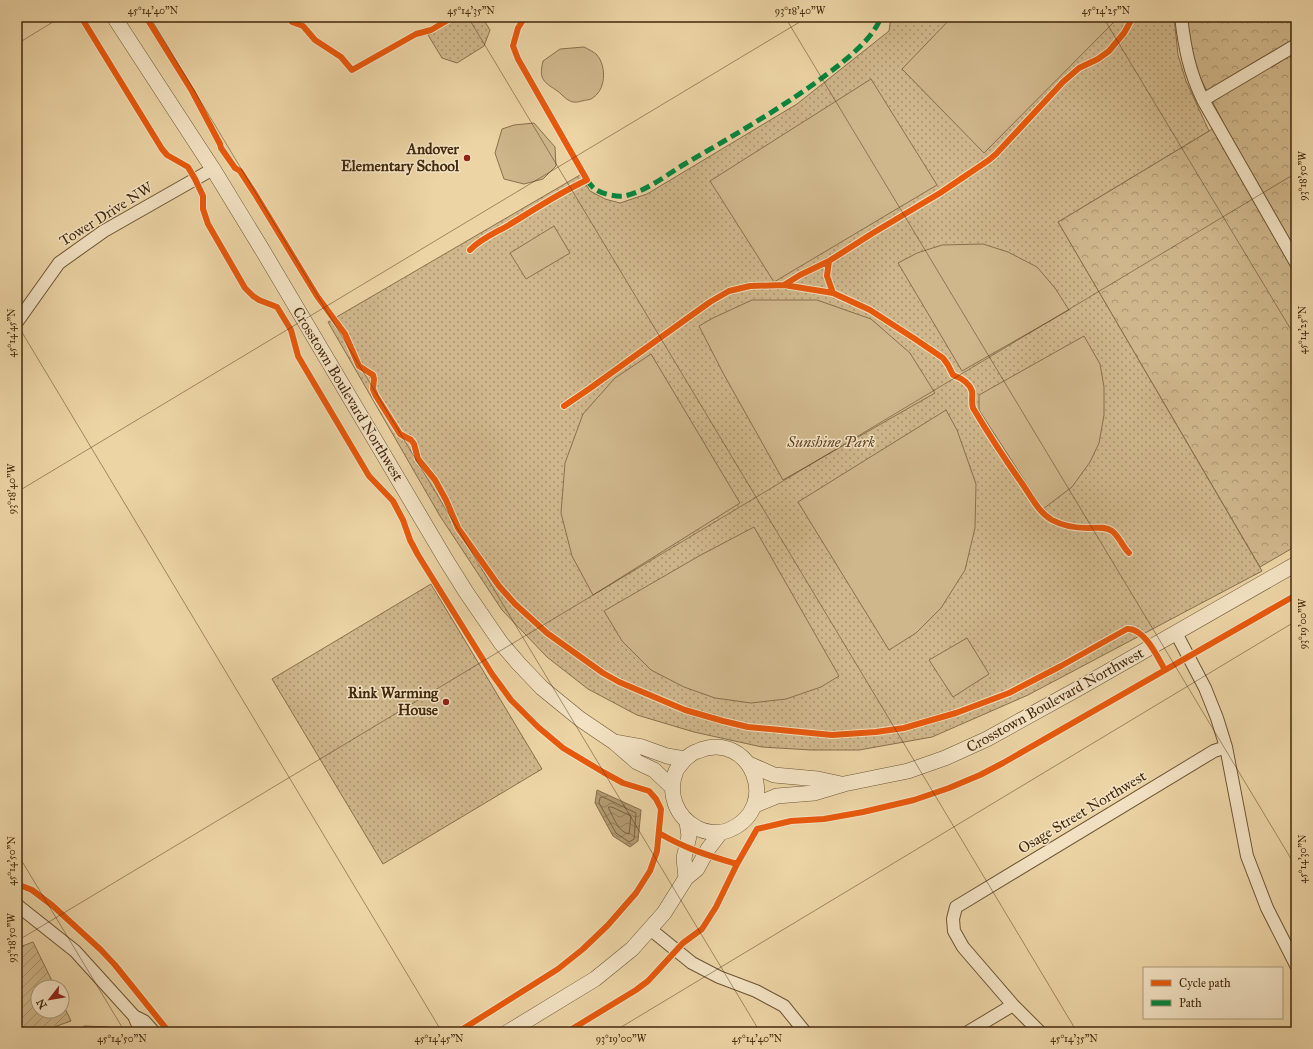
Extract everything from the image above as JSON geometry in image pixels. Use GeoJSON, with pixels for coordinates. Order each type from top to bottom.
{"type":"FeatureCollection","features":[{"type":"Feature","properties":{"kind":"street","name":"Crosstown Boulevard Northwest"},"geometry":{"type":"LineString","coordinates":[[114,17],[213,169],[264,251],[446,560],[483,619],[518,664],[542,688],[580,718],[614,742],[637,762],[654,770],[673,788]]}},
{"type":"Feature","properties":{"kind":"street"},"geometry":{"type":"LineString","coordinates":[[1182,17],[1188,65],[1194,82],[1296,263]]}},
{"type":"Feature","properties":{"kind":"street"},"geometry":{"type":"LineString","coordinates":[[1203,100],[1296,45]]}},
{"type":"Feature","properties":{"kind":"street","name":"Tower Drive NW"},"geometry":{"type":"LineString","coordinates":[[17,322],[58,263],[104,231],[213,169]]}},
{"type":"Feature","properties":{"kind":"street","name":"Crosstown Boulevard Northwest"},"geometry":{"type":"LineString","coordinates":[[755,805],[778,796],[814,793],[844,784],[908,771],[967,749],[1176,633],[1296,564]]}},
{"type":"Feature","properties":{"kind":"street"},"geometry":{"type":"LineString","coordinates":[[1176,633],[1205,688],[1217,718],[1226,747],[1247,856],[1267,908],[1296,965]]}},
{"type":"Feature","properties":{"kind":"street","name":"Crosstown Boulevard Northwest"},"geometry":{"type":"LineString","coordinates":[[614,742],[642,747],[667,756],[685,759],[697,751],[711,747],[725,748],[738,754],[749,764],[774,775],[818,779],[844,784]]}},
{"type":"Feature","properties":{"kind":"street","name":"Osage Street Northwest"},"geometry":{"type":"LineString","coordinates":[[1013,1004],[963,946],[954,932],[953,919],[956,907],[1214,751],[1226,747]]}},
{"type":"Feature","properties":{"kind":"street"},"geometry":{"type":"LineString","coordinates":[[685,759],[676,771],[673,798],[678,811],[687,822],[689,836],[684,858],[686,878]]}},
{"type":"Feature","properties":{"kind":"street","name":"Crosstown Boulevard Northwest"},"geometry":{"type":"LineString","coordinates":[[687,822],[698,829],[721,832],[738,826],[748,817],[755,805],[758,791],[756,777],[749,764]]}},
{"type":"Feature","properties":{"kind":"street"},"geometry":{"type":"LineString","coordinates":[[508,1032],[595,979],[632,949],[664,913],[686,878],[697,869],[708,849],[721,832]]}},
{"type":"Feature","properties":{"kind":"street"},"geometry":{"type":"LineString","coordinates":[[17,905],[75,952],[134,1016],[141,1032]]}},
{"type":"Feature","properties":{"kind":"street"},"geometry":{"type":"LineString","coordinates":[[650,929],[692,963],[719,977],[756,991],[784,1006],[805,1032]]}},
{"type":"Feature","properties":{"kind":"street"},"geometry":{"type":"LineString","coordinates":[[968,1032],[1013,1004],[1040,1032]]}},
{"type":"Feature","properties":{"kind":"street"},"geometry":{"type":"LineString","coordinates":[[134,1016],[144,1021],[154,1032]]}},
{"type":"Feature","properties":{"kind":"green space"},"geometry":{"type":"Polygon","coordinates":[[[459,17],[482,17],[490,30],[484,46],[457,63],[442,58],[428,35],[459,17]]]}},
{"type":"Feature","properties":{"kind":"green space","name":"Sunshine Park"},"geometry":{"type":"Polygon","coordinates":[[[891,17],[1174,17],[1178,55],[1186,81],[1209,131],[1058,222],[1262,571],[1028,695],[932,737],[859,750],[811,750],[762,747],[694,732],[637,715],[588,689],[547,657],[502,610],[440,516],[328,322],[580,175],[590,191],[605,199],[620,203],[647,194],[797,104],[889,31],[891,17]]]}},
{"type":"Feature","properties":{"kind":"green space"},"geometry":{"type":"Polygon","coordinates":[[[952,17],[1119,17],[984,153],[902,69],[952,17]]]}},
{"type":"Feature","properties":{"kind":"green space"},"geometry":{"type":"Polygon","coordinates":[[[1187,17],[1296,17],[1296,546],[1260,567],[1058,222],[1223,122],[1193,64],[1187,17]]]}},
{"type":"Feature","properties":{"kind":"green space"},"geometry":{"type":"Polygon","coordinates":[[[584,47],[596,54],[600,60],[603,72],[602,85],[596,95],[590,99],[573,102],[566,99],[545,81],[541,71],[543,61],[560,49],[584,47]]]}},
{"type":"Feature","properties":{"kind":"green space"},"geometry":{"type":"Polygon","coordinates":[[[871,79],[937,185],[774,282],[710,181],[871,79]]]}},
{"type":"Feature","properties":{"kind":"green space"},"geometry":{"type":"Polygon","coordinates":[[[534,123],[555,147],[556,166],[543,179],[524,184],[504,179],[495,153],[502,129],[514,125],[534,123]]]}},
{"type":"Feature","properties":{"kind":"green space"},"geometry":{"type":"Polygon","coordinates":[[[554,226],[570,253],[526,279],[510,253],[554,226]]]}},
{"type":"Feature","properties":{"kind":"green space"},"geometry":{"type":"Polygon","coordinates":[[[983,244],[1008,252],[1037,267],[1055,288],[1069,310],[962,371],[898,263],[917,253],[942,245],[983,244]]]}},
{"type":"Feature","properties":{"kind":"green space"},"geometry":{"type":"Polygon","coordinates":[[[752,300],[817,300],[871,319],[910,353],[935,393],[783,480],[723,373],[699,326],[752,300]]]}},
{"type":"Feature","properties":{"kind":"green space"},"geometry":{"type":"Polygon","coordinates":[[[1084,336],[1100,364],[1104,387],[1104,415],[1099,443],[1090,462],[1072,487],[1043,509],[979,410],[979,395],[1084,336]]]}},
{"type":"Feature","properties":{"kind":"green space"},"geometry":{"type":"Polygon","coordinates":[[[651,354],[740,503],[593,595],[572,556],[561,513],[565,463],[583,414],[615,378],[651,354]]]}},
{"type":"Feature","properties":{"kind":"green space"},"geometry":{"type":"Polygon","coordinates":[[[946,410],[957,430],[976,484],[975,528],[965,570],[941,608],[916,633],[889,650],[798,502],[946,410]]]}},
{"type":"Feature","properties":{"kind":"green space"},"geometry":{"type":"Polygon","coordinates":[[[754,527],[839,676],[821,687],[786,699],[751,703],[715,698],[684,687],[651,670],[622,641],[604,611],[699,556],[754,527]]]}},
{"type":"Feature","properties":{"kind":"green space"},"geometry":{"type":"Polygon","coordinates":[[[431,584],[542,769],[383,864],[272,679],[431,584]]]}},
{"type":"Feature","properties":{"kind":"green space"},"geometry":{"type":"Polygon","coordinates":[[[967,638],[989,674],[953,697],[929,660],[967,638]]]}},
{"type":"Feature","properties":{"kind":"green space"},"geometry":{"type":"Polygon","coordinates":[[[33,942],[51,979],[30,979],[30,1019],[70,1019],[71,1021],[40,1032],[17,1032],[17,948],[33,942]]]}},
{"type":"Feature","properties":{"kind":"green space"},"geometry":{"type":"Polygon","coordinates":[[[84,1026],[110,1027],[114,1032],[76,1032],[84,1026]]]}},
{"type":"Feature","properties":{"kind":"water"},"geometry":{"type":"Polygon","coordinates":[[[597,790],[641,810],[638,841],[630,847],[613,836],[595,803],[597,790]]]}},
{"type":"Feature","properties":{"kind":"marked path"},"geometry":{"type":"LineString","coordinates":[[587,180],[598,191],[605,194],[624,196],[640,191],[662,179],[763,118],[821,79],[845,60],[869,37],[874,31],[881,17]]}},
{"type":"Feature","properties":{"kind":"cycle path"},"geometry":{"type":"LineString","coordinates":[[81,17],[162,149],[167,155],[188,167],[203,196],[203,209],[208,224],[245,288],[259,300],[277,307],[291,330],[298,356],[369,476],[393,501],[418,555],[492,674],[511,700],[538,727],[563,748],[623,783],[649,791],[656,799],[661,809],[657,851],[650,871],[636,893],[608,925],[583,949],[558,969],[458,1032]]}},
{"type":"Feature","properties":{"kind":"cycle path"},"geometry":{"type":"LineString","coordinates":[[146,17],[192,91],[221,148],[235,168],[240,171],[317,296],[345,334],[359,366],[373,375],[373,389],[376,396],[400,434],[411,440],[414,444],[418,459],[435,480],[446,500],[458,528],[499,586],[515,604],[547,633],[603,673],[619,682],[685,710],[723,721],[748,727],[832,735],[876,732],[904,728],[956,713],[1009,693],[1127,629],[1133,630],[1145,638],[1165,670]]}},
{"type":"Feature","properties":{"kind":"cycle path"},"geometry":{"type":"LineString","coordinates":[[292,22],[303,26],[315,40],[341,57],[352,70],[416,34],[431,30],[453,17]]}},
{"type":"Feature","properties":{"kind":"cycle path"},"geometry":{"type":"LineString","coordinates":[[470,250],[488,236],[587,180],[518,59],[513,46],[518,28],[525,17]]}},
{"type":"Feature","properties":{"kind":"cycle path"},"geometry":{"type":"LineString","coordinates":[[829,261],[940,193],[989,160],[1063,82],[1079,68],[1098,59],[1109,51],[1124,33],[1133,17]]}},
{"type":"Feature","properties":{"kind":"cycle path"},"geometry":{"type":"LineString","coordinates":[[784,285],[800,275],[829,261],[827,276],[833,293]]}},
{"type":"Feature","properties":{"kind":"cycle path"},"geometry":{"type":"LineString","coordinates":[[564,406],[710,302],[729,291],[750,286],[784,285],[833,293],[870,310],[915,339],[943,358],[953,375],[967,383],[972,391],[973,408],[1035,503],[1047,517],[1061,524],[1070,526],[1109,529],[1117,536],[1129,553]]}},
{"type":"Feature","properties":{"kind":"cycle path"},"geometry":{"type":"LineString","coordinates":[[567,1032],[636,990],[648,981],[683,943],[702,929],[716,907],[737,864],[757,829],[791,821],[824,819],[863,812],[914,800],[980,775],[1296,595]]}},
{"type":"Feature","properties":{"kind":"cycle path"},"geometry":{"type":"LineString","coordinates":[[659,833],[697,851],[737,864]]}},
{"type":"Feature","properties":{"kind":"cycle path"},"geometry":{"type":"LineString","coordinates":[[17,884],[32,890],[53,906],[101,950],[115,965],[169,1032]]}},
{"type":"Feature","properties":{"kind":"place","name":"Andover Elementary School"},"geometry":{"type":"Point","coordinates":[467,158]}},
{"type":"Feature","properties":{"kind":"place","name":"Rink Warming House"},"geometry":{"type":"Point","coordinates":[446,702]}}]}
